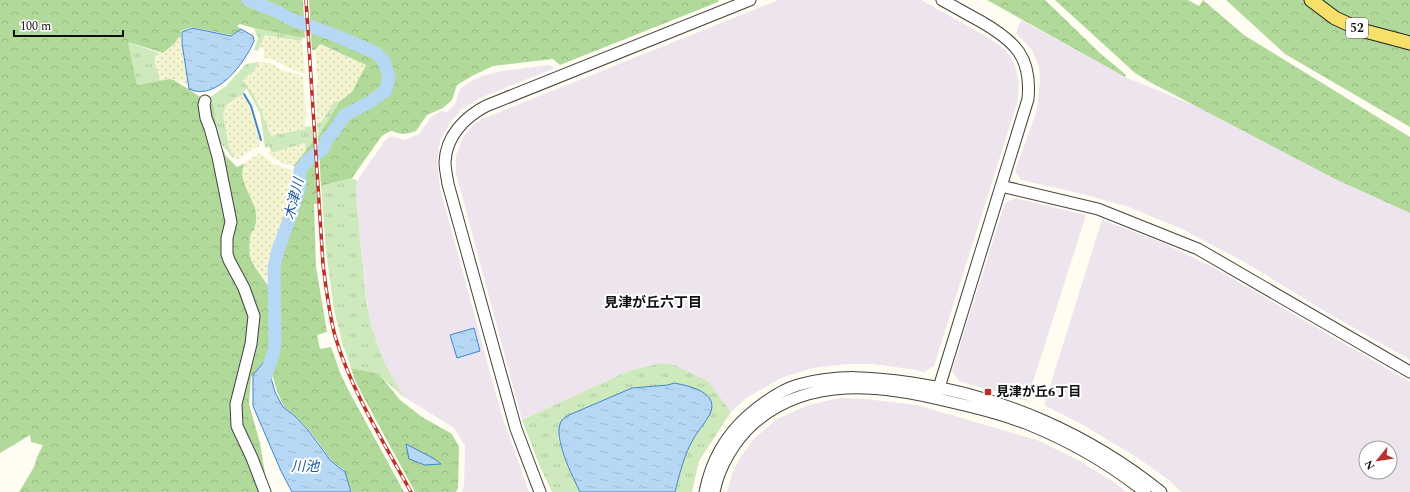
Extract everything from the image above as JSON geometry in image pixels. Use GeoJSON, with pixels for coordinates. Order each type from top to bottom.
{"type":"FeatureCollection","features":[{"type":"Feature","properties":{"kind":"main road","name":"52"},"geometry":{"type":"LineString","coordinates":[[1311,0],[1335,18],[1361,30],[1410,43]]}},
{"type":"Feature","properties":{"kind":"street"},"geometry":{"type":"LineString","coordinates":[[540,492],[516,429],[448,184],[445,162],[448,145],[466,118],[486,106],[750,0]]}},
{"type":"Feature","properties":{"kind":"street"},"geometry":{"type":"LineString","coordinates":[[936,398],[1028,99],[1030,85],[1027,69],[1015,46],[1006,37],[942,0]]}},
{"type":"Feature","properties":{"kind":"street"},"geometry":{"type":"LineString","coordinates":[[205,101],[204,105],[206,118],[218,156],[231,222],[227,238],[227,254],[244,288],[254,316],[251,344],[236,404],[237,426],[252,458],[265,492]]}},
{"type":"Feature","properties":{"kind":"street"},"geometry":{"type":"LineString","coordinates":[[1001,186],[1098,209],[1198,249],[1410,372]]}},
{"type":"Feature","properties":{"kind":"street"},"geometry":{"type":"LineString","coordinates":[[705,492],[715,460],[726,440],[758,407],[797,386],[849,377],[877,377],[939,387],[986,400],[1030,415],[1069,432],[1106,452],[1140,475],[1161,492]]}},
{"type":"Feature","properties":{"kind":"street"},"geometry":{"type":"LineString","coordinates":[[714,492],[724,464],[734,445],[749,427],[768,412],[781,404],[802,395],[820,390],[848,387],[913,392],[983,410],[1027,424],[1064,440],[1100,460],[1145,492]]}},
{"type":"Feature","properties":{"kind":"shaded area"},"geometry":{"type":"Polygon","coordinates":[[[778,0],[921,0],[984,35],[1002,47],[1011,57],[1016,69],[1019,83],[1018,100],[934,366],[924,372],[873,364],[846,364],[813,368],[781,378],[746,398],[731,412],[709,382],[661,363],[628,371],[522,420],[456,173],[456,156],[463,137],[474,124],[482,119],[778,0]]]}},
{"type":"Feature","properties":{"kind":"shaded area"},"geometry":{"type":"Polygon","coordinates":[[[1021,20],[1125,77],[1198,107],[1335,179],[1410,213],[1410,360],[1323,310],[1246,263],[1184,230],[1129,207],[1079,193],[1021,180],[1015,171],[1037,110],[1040,81],[1039,66],[1032,50],[1016,33],[1021,20]]]}},
{"type":"Feature","properties":{"kind":"shaded area"},"geometry":{"type":"Polygon","coordinates":[[[549,65],[555,68],[480,98],[462,109],[450,122],[440,141],[437,162],[440,188],[501,413],[529,492],[462,492],[464,486],[465,446],[454,428],[404,397],[384,362],[372,329],[366,298],[356,196],[357,181],[386,139],[392,136],[405,140],[419,134],[431,117],[441,111],[447,112],[455,104],[461,88],[468,83],[482,76],[501,71],[549,65]]]}},
{"type":"Feature","properties":{"kind":"shaded area"},"geometry":{"type":"Polygon","coordinates":[[[1015,198],[1086,215],[1027,401],[959,381],[952,371],[1005,203],[1015,198]]]}},
{"type":"Feature","properties":{"kind":"shaded area"},"geometry":{"type":"Polygon","coordinates":[[[1102,220],[1161,242],[1216,269],[1410,382],[1410,492],[1181,492],[1170,481],[1138,458],[1083,425],[1044,405],[1102,220]]]}},
{"type":"Feature","properties":{"kind":"shaded area"},"geometry":{"type":"Polygon","coordinates":[[[840,398],[865,399],[917,405],[1037,440],[1080,461],[1115,483],[1126,492],[727,492],[732,474],[740,458],[754,439],[777,419],[808,405],[840,398]]]}},
{"type":"Feature","properties":{"kind":"green space"},"geometry":{"type":"Polygon","coordinates":[[[0,0],[303,0],[305,38],[240,24],[237,26],[241,29],[231,35],[191,27],[181,31],[181,37],[179,37],[175,43],[163,53],[128,42],[137,85],[169,79],[174,80],[213,105],[218,140],[226,156],[237,167],[245,163],[242,175],[256,215],[256,224],[250,240],[250,256],[255,267],[269,287],[277,272],[285,237],[299,201],[294,190],[294,165],[314,140],[317,204],[314,204],[316,267],[327,332],[317,335],[320,349],[331,347],[341,375],[351,395],[404,492],[352,492],[344,470],[332,461],[310,431],[296,416],[284,407],[272,374],[276,358],[267,357],[251,377],[249,404],[260,443],[268,492],[19,492],[34,467],[43,445],[31,442],[30,435],[0,453],[0,0]]]}},
{"type":"Feature","properties":{"kind":"green space"},"geometry":{"type":"Polygon","coordinates":[[[309,0],[719,0],[718,2],[560,65],[553,59],[493,66],[457,85],[452,100],[443,108],[427,115],[416,131],[403,134],[391,131],[381,137],[352,178],[321,186],[318,137],[340,101],[352,92],[366,65],[320,44],[315,50],[312,50],[309,0]]]}},
{"type":"Feature","properties":{"kind":"green space"},"geometry":{"type":"Polygon","coordinates":[[[987,0],[1045,0],[1101,54],[1126,75],[1125,77],[987,0]]]}},
{"type":"Feature","properties":{"kind":"green space"},"geometry":{"type":"Polygon","coordinates":[[[1055,0],[1188,0],[1199,6],[1203,0],[1244,35],[1410,137],[1410,213],[1335,179],[1148,81],[1135,73],[1055,0]]]}},
{"type":"Feature","properties":{"kind":"green space"},"geometry":{"type":"Polygon","coordinates":[[[1226,0],[1410,0],[1410,127],[1285,54],[1226,0]]]}},
{"type":"Feature","properties":{"kind":"green space"},"geometry":{"type":"Polygon","coordinates":[[[254,28],[302,37],[302,41],[265,35],[258,51],[254,50],[258,38],[254,28]]]}},
{"type":"Feature","properties":{"kind":"green space"},"geometry":{"type":"Polygon","coordinates":[[[265,34],[302,41],[305,74],[284,66],[275,60],[264,58],[264,49],[260,48],[265,34]]]}},
{"type":"Feature","properties":{"kind":"green space"},"geometry":{"type":"Polygon","coordinates":[[[179,37],[181,37],[188,85],[173,79],[160,81],[154,58],[175,43],[179,37]]]}},
{"type":"Feature","properties":{"kind":"green space"},"geometry":{"type":"Polygon","coordinates":[[[128,42],[159,53],[154,58],[160,81],[137,85],[128,42]]]}},
{"type":"Feature","properties":{"kind":"green space"},"geometry":{"type":"Polygon","coordinates":[[[319,44],[366,65],[352,92],[340,101],[334,102],[320,122],[317,123],[316,88],[318,80],[315,50],[319,44]]]}},
{"type":"Feature","properties":{"kind":"green space"},"geometry":{"type":"Polygon","coordinates":[[[259,62],[271,63],[281,70],[303,77],[306,111],[305,129],[271,137],[258,103],[243,81],[251,73],[252,74],[259,62]]]}},
{"type":"Feature","properties":{"kind":"green space"},"geometry":{"type":"Polygon","coordinates":[[[259,62],[252,74],[250,73],[243,81],[253,93],[271,136],[305,129],[305,127],[311,126],[314,140],[306,150],[305,143],[275,152],[271,152],[269,146],[265,148],[260,113],[246,88],[242,95],[226,106],[223,114],[230,151],[234,157],[233,158],[218,140],[206,100],[226,86],[246,64],[259,62]]]}},
{"type":"Feature","properties":{"kind":"green space"},"geometry":{"type":"Polygon","coordinates":[[[242,95],[249,106],[260,142],[259,146],[236,160],[230,151],[223,114],[226,107],[242,95]]]}},
{"type":"Feature","properties":{"kind":"green space"},"geometry":{"type":"Polygon","coordinates":[[[340,101],[318,137],[317,123],[321,122],[334,102],[340,101]]]}},
{"type":"Feature","properties":{"kind":"green space"},"geometry":{"type":"Polygon","coordinates":[[[305,143],[306,149],[294,166],[284,164],[268,154],[269,152],[275,152],[305,143]]]}},
{"type":"Feature","properties":{"kind":"green space"},"geometry":{"type":"Polygon","coordinates":[[[260,153],[273,164],[294,171],[294,190],[274,245],[266,281],[250,258],[249,245],[256,213],[242,172],[242,167],[245,163],[260,153]]]}},
{"type":"Feature","properties":{"kind":"green space"},"geometry":{"type":"Polygon","coordinates":[[[352,178],[357,181],[356,196],[366,300],[372,329],[384,362],[404,397],[376,373],[351,368],[343,345],[334,310],[326,251],[321,186],[352,178]]]}},
{"type":"Feature","properties":{"kind":"green space"},"geometry":{"type":"Polygon","coordinates":[[[661,363],[674,365],[709,382],[731,412],[699,461],[692,492],[675,492],[690,444],[710,414],[710,400],[706,394],[674,383],[668,385],[632,388],[570,415],[558,438],[568,466],[580,492],[552,492],[540,467],[522,420],[628,371],[661,363]]]}},
{"type":"Feature","properties":{"kind":"green space"},"geometry":{"type":"Polygon","coordinates":[[[351,368],[376,373],[383,379],[400,400],[422,417],[452,434],[459,447],[458,488],[456,492],[415,492],[364,398],[354,378],[351,368]]]}},
{"type":"Feature","properties":{"kind":"water"},"geometry":{"type":"Polygon","coordinates":[[[192,28],[231,36],[241,29],[253,36],[254,41],[244,60],[228,78],[209,90],[199,92],[189,89],[182,43],[182,32],[192,28]]]}},
{"type":"Feature","properties":{"kind":"water"},"geometry":{"type":"Polygon","coordinates":[[[474,328],[480,351],[457,358],[450,335],[474,328]]]}},
{"type":"Feature","properties":{"kind":"water","name":"川池"},"geometry":{"type":"Polygon","coordinates":[[[267,358],[274,360],[270,374],[275,392],[283,407],[295,416],[308,430],[331,461],[345,472],[351,492],[292,492],[281,471],[253,406],[253,375],[267,358]]]}},
{"type":"Feature","properties":{"kind":"water"},"geometry":{"type":"Polygon","coordinates":[[[674,383],[701,391],[711,400],[712,406],[710,414],[690,445],[681,468],[675,492],[580,492],[568,467],[561,445],[559,427],[562,420],[569,415],[632,388],[668,385],[674,383]]]}},
{"type":"Feature","properties":{"kind":"water"},"geometry":{"type":"Polygon","coordinates":[[[406,444],[433,458],[441,464],[425,465],[409,459],[406,444]]]}},
{"type":"Feature","properties":{"kind":"waterway","name":"木津川"},"geometry":{"type":"LineString","coordinates":[[248,0],[280,13],[290,19],[337,36],[376,53],[384,61],[389,77],[386,90],[370,102],[345,115],[327,139],[323,149],[309,159],[300,170],[300,185],[278,250],[274,268],[275,342],[266,376]]}},
{"type":"Feature","properties":{"kind":"waterway"},"geometry":{"type":"LineString","coordinates":[[244,94],[251,106],[261,140]]}},
{"type":"Feature","properties":{"kind":"railway"},"geometry":{"type":"LineString","coordinates":[[306,0],[323,264],[333,327],[342,356],[359,396],[411,492]]}},
{"type":"Feature","properties":{"kind":"place","name":"見津が丘6丁目"},"geometry":{"type":"Point","coordinates":[988,392]}},
{"type":"Feature","properties":{"kind":"district","name":"見津が丘六丁目"},"geometry":{"type":"Point","coordinates":[653,302]}}]}
